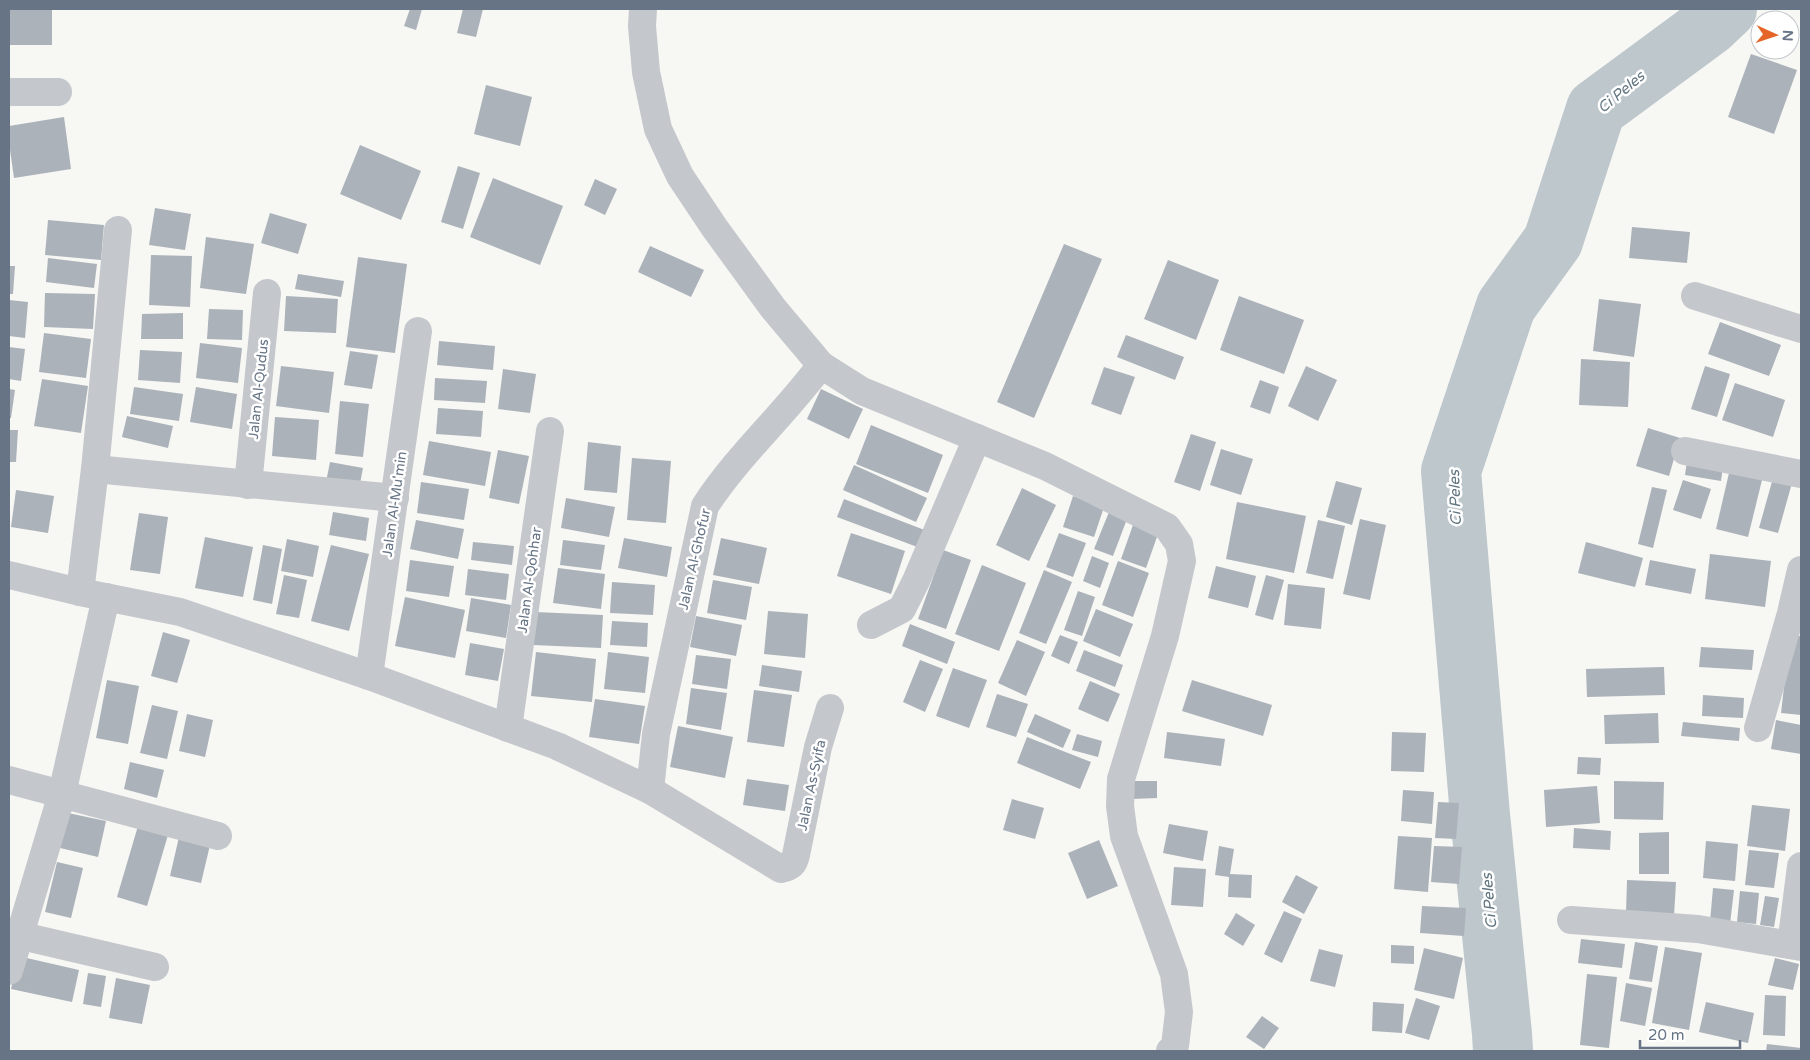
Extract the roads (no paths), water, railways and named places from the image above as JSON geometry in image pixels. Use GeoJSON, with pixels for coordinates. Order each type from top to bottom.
{"type":"FeatureCollection","features":[{"type":"Feature","properties":{"kind":"street"},"geometry":{"type":"LineString","coordinates":[[643,9],[642,26],[646,72],[658,130],[680,176],[714,227],[773,308],[821,366],[862,391],[1046,466],[1167,526],[1180,544],[1182,561],[1165,636],[1121,779],[1120,806],[1124,836],[1174,974],[1179,1012],[1175,1046],[1170,1051]]}},
{"type":"Feature","properties":{"kind":"street"},"geometry":{"type":"LineString","coordinates":[[9,92],[58,92]]}},
{"type":"Feature","properties":{"kind":"street"},"geometry":{"type":"LineString","coordinates":[[80,592],[95,469],[118,230]]}},
{"type":"Feature","properties":{"kind":"street","name":"Jalan Al-Qudus"},"geometry":{"type":"LineString","coordinates":[[248,485],[267,293]]}},
{"type":"Feature","properties":{"kind":"street"},"geometry":{"type":"LineString","coordinates":[[1694,296],[1801,329]]}},
{"type":"Feature","properties":{"kind":"street","name":"Jalan Al-Mu'min"},"geometry":{"type":"LineString","coordinates":[[369,676],[418,331]]}},
{"type":"Feature","properties":{"kind":"street","name":"Jalan Al-Ghofur"},"geometry":{"type":"LineString","coordinates":[[650,790],[656,734],[705,506],[717,487],[821,366]]}},
{"type":"Feature","properties":{"kind":"street","name":"Jalan Al-Qohhar"},"geometry":{"type":"LineString","coordinates":[[508,728],[550,431]]}},
{"type":"Feature","properties":{"kind":"street"},"geometry":{"type":"LineString","coordinates":[[872,625],[902,609],[916,581],[977,438]]}},
{"type":"Feature","properties":{"kind":"street"},"geometry":{"type":"LineString","coordinates":[[1685,451],[1801,474]]}},
{"type":"Feature","properties":{"kind":"street"},"geometry":{"type":"LineString","coordinates":[[95,469],[395,498]]}},
{"type":"Feature","properties":{"kind":"street"},"geometry":{"type":"LineString","coordinates":[[1758,728],[1796,615],[1801,570]]}},
{"type":"Feature","properties":{"kind":"street"},"geometry":{"type":"LineString","coordinates":[[9,575],[80,592],[180,612],[369,676],[558,746],[650,790]]}},
{"type":"Feature","properties":{"kind":"street"},"geometry":{"type":"LineString","coordinates":[[9,971],[14,934],[62,794],[106,597]]}},
{"type":"Feature","properties":{"kind":"street","name":"Jalan As-Syifa"},"geometry":{"type":"LineString","coordinates":[[650,790],[781,869],[788,868],[794,864],[818,747],[830,708]]}},
{"type":"Feature","properties":{"kind":"street"},"geometry":{"type":"LineString","coordinates":[[9,780],[218,836]]}},
{"type":"Feature","properties":{"kind":"street"},"geometry":{"type":"LineString","coordinates":[[1571,920],[1698,929],[1796,946],[1801,866]]}},
{"type":"Feature","properties":{"kind":"street"},"geometry":{"type":"LineString","coordinates":[[14,934],[155,967]]}},
{"type":"Feature","properties":{"kind":"waterway","name":"Ci Peles"},"geometry":{"type":"LineString","coordinates":[[1503,1051],[1480,815],[1451,471],[1506,306],[1553,241],[1596,109],[1710,25],[1727,9]]}}]}
